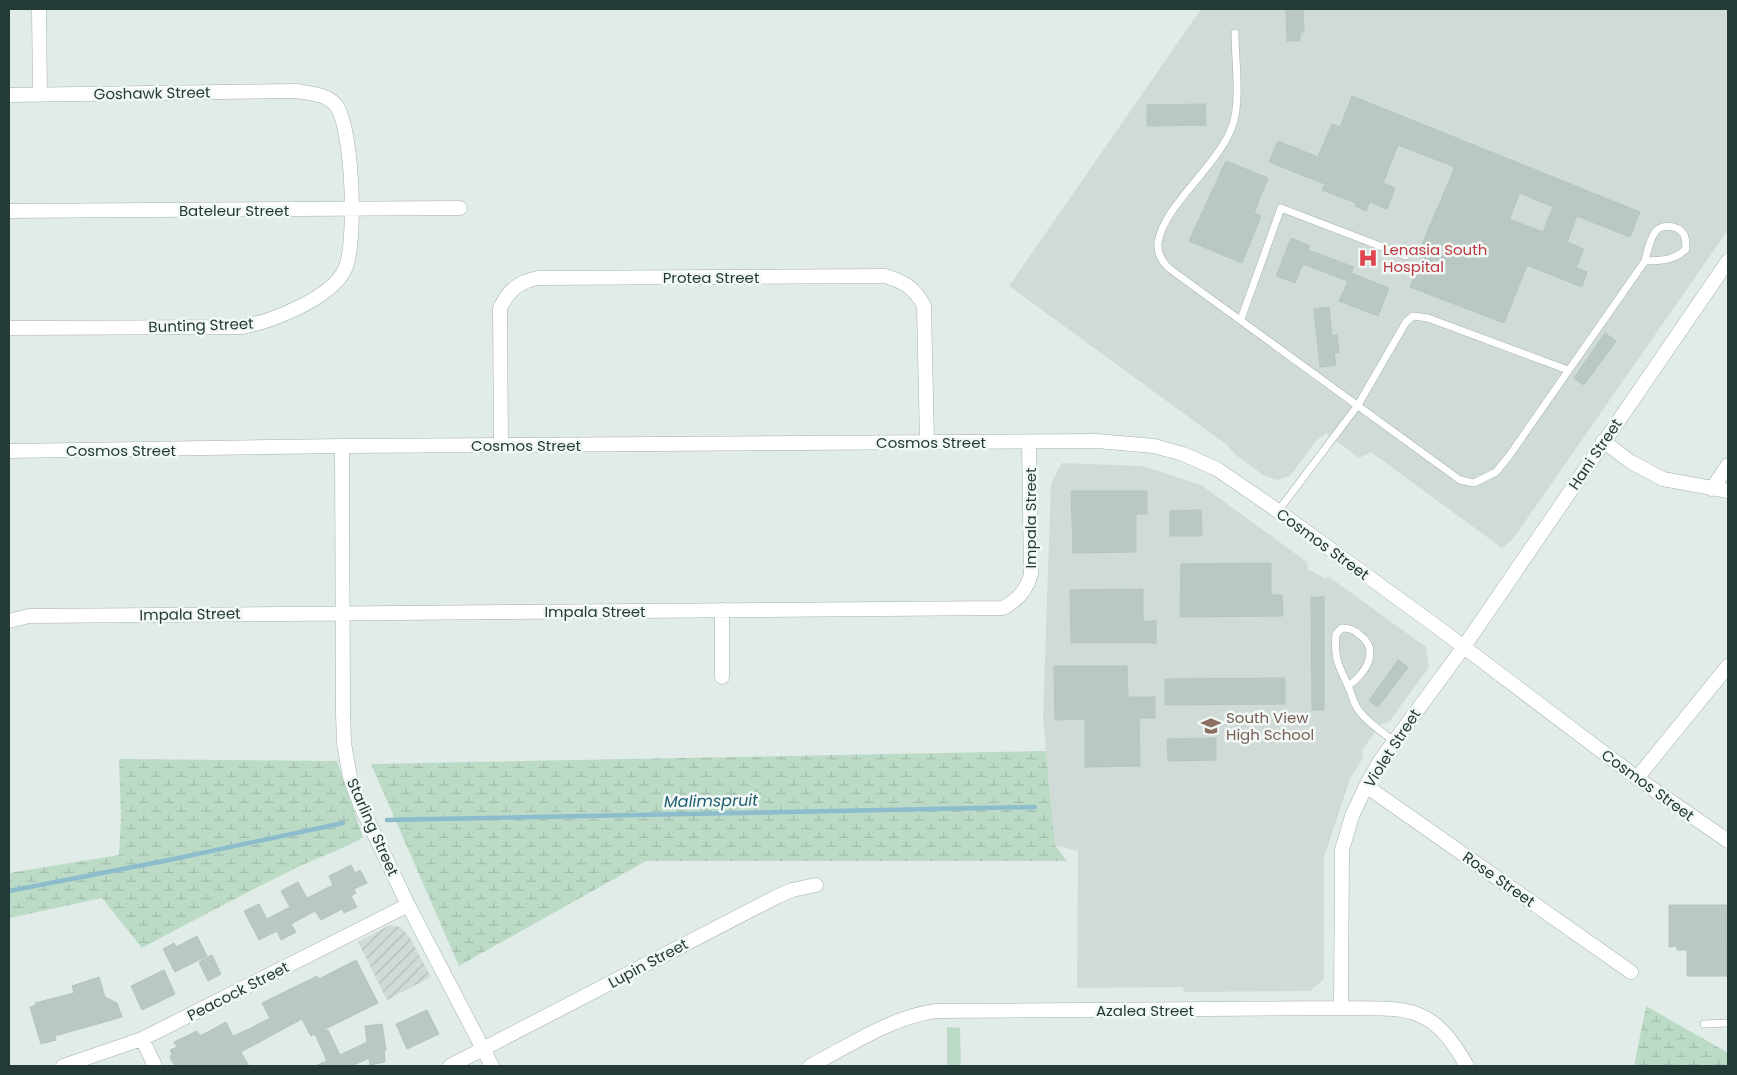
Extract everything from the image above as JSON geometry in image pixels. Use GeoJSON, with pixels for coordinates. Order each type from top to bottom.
{"type":"FeatureCollection","features":[{"type":"Feature","properties":{"kind":"street"},"geometry":{"type":"LineString","coordinates":[[39,9],[40,95]]}},
{"type":"Feature","properties":{"kind":"street","name":"Goshawk Street"},"geometry":{"type":"LineString","coordinates":[[9,95],[296,91]]}},
{"type":"Feature","properties":{"kind":"street","name":"Bunting Street"},"geometry":{"type":"LineString","coordinates":[[9,328],[241,327],[271,320],[307,302],[338,280],[346,269],[349,254],[352,210],[347,136],[340,113],[334,103],[325,98],[296,91]]}},
{"type":"Feature","properties":{"kind":"street","name":"Bateleur Street"},"geometry":{"type":"LineString","coordinates":[[9,211],[460,208]]}},
{"type":"Feature","properties":{"kind":"street","name":"Hani Street"},"geometry":{"type":"LineString","coordinates":[[1463,648],[1728,261]]}},
{"type":"Feature","properties":{"kind":"street","name":"Protea Street"},"geometry":{"type":"LineString","coordinates":[[500,446],[500,308],[507,294],[515,286],[525,280],[538,278],[884,276],[895,279],[914,289],[924,306],[927,442]]}},
{"type":"Feature","properties":{"kind":"street","name":"Cosmos Street"},"geometry":{"type":"LineString","coordinates":[[9,451],[342,446],[1097,441],[1154,446],[1183,454],[1217,469],[1278,511],[1637,778],[1728,841]]}},
{"type":"Feature","properties":{"kind":"street"},"geometry":{"type":"LineString","coordinates":[[1603,441],[1631,462],[1663,479],[1728,491]]}},
{"type":"Feature","properties":{"kind":"street","name":"Impala Street"},"geometry":{"type":"LineString","coordinates":[[9,621],[29,616],[1003,608],[1015,601],[1023,592],[1031,574],[1029,442]]}},
{"type":"Feature","properties":{"kind":"street","name":"Starling Street"},"geometry":{"type":"LineString","coordinates":[[342,446],[344,743],[350,777],[360,804],[408,904],[492,1066]]}},
{"type":"Feature","properties":{"kind":"street"},"geometry":{"type":"LineString","coordinates":[[1712,489],[1728,465]]}},
{"type":"Feature","properties":{"kind":"street"},"geometry":{"type":"LineString","coordinates":[[722,610],[722,677]]}},
{"type":"Feature","properties":{"kind":"street","name":"Violet Street"},"geometry":{"type":"LineString","coordinates":[[1340,1008],[1342,850],[1352,816],[1366,786],[1394,741],[1463,648]]}},
{"type":"Feature","properties":{"kind":"street"},"geometry":{"type":"LineString","coordinates":[[1637,778],[1728,666]]}},
{"type":"Feature","properties":{"kind":"street","name":"Rose Street"},"geometry":{"type":"LineString","coordinates":[[1366,786],[1631,972]]}},
{"type":"Feature","properties":{"kind":"street","name":"Lupin Street"},"geometry":{"type":"LineString","coordinates":[[450,1066],[484,1050],[776,896],[792,890],[816,885]]}},
{"type":"Feature","properties":{"kind":"street","name":"Peacock Street"},"geometry":{"type":"LineString","coordinates":[[63,1066],[142,1039],[408,904]]}},
{"type":"Feature","properties":{"kind":"street","name":"Azalea Street"},"geometry":{"type":"LineString","coordinates":[[810,1066],[827,1062],[890,1025],[920,1013],[1340,1008],[1400,1009],[1412,1012],[1442,1028],[1453,1041],[1467,1066]]}},
{"type":"Feature","properties":{"kind":"street"},"geometry":{"type":"LineString","coordinates":[[142,1039],[156,1066]]}},
{"type":"Feature","properties":{"kind":"lane"},"geometry":{"type":"LineString","coordinates":[[1235,33],[1236,106],[1233,123],[1222,148],[1172,212],[1158,242],[1158,251],[1166,266],[1460,480],[1474,483],[1496,472],[1644,261],[1656,232],[1664,227],[1673,227],[1682,231],[1686,239],[1686,249],[1679,256],[1667,260],[1644,261]]}},
{"type":"Feature","properties":{"kind":"lane"},"geometry":{"type":"LineString","coordinates":[[1240,319],[1281,208],[1406,256]]}},
{"type":"Feature","properties":{"kind":"lane"},"geometry":{"type":"LineString","coordinates":[[1278,511],[1358,404],[1406,322],[1412,316],[1428,318],[1568,370]]}},
{"type":"Feature","properties":{"kind":"lane"},"geometry":{"type":"LineString","coordinates":[[1348,686],[1365,671],[1370,661],[1370,646],[1366,639],[1356,632],[1342,628],[1336,634],[1335,654],[1339,671],[1348,686],[1355,705],[1370,722],[1394,741]]}},
{"type":"Feature","properties":{"kind":"lane"},"geometry":{"type":"LineString","coordinates":[[1704,1024],[1728,1023]]}},
{"type":"Feature","properties":{"kind":"shaded area","name":"Lenasia South Hospital"},"geometry":{"type":"Polygon","coordinates":[[[1201,9],[1728,9],[1728,230],[1513,539],[1502,548],[1371,452],[1359,458],[1326,433],[1315,442],[1290,476],[1277,480],[1263,475],[1236,455],[1227,445],[1009,286],[1201,9]]]}},
{"type":"Feature","properties":{"kind":"shaded area","name":"South View High School"},"geometry":{"type":"Polygon","coordinates":[[[1062,463],[1143,466],[1201,485],[1307,562],[1308,569],[1324,578],[1329,577],[1426,647],[1429,667],[1389,722],[1381,724],[1362,750],[1363,758],[1350,779],[1324,857],[1324,979],[1310,991],[1184,992],[1183,987],[1077,988],[1078,851],[1055,845],[1043,718],[1051,483],[1062,463]]]}},
{"type":"Feature","properties":{"kind":"shaded area"},"geometry":{"type":"Polygon","coordinates":[[[390,925],[400,927],[409,936],[431,977],[387,1000],[358,942],[390,925]]]}},
{"type":"Feature","properties":{"kind":"green space"},"geometry":{"type":"Polygon","coordinates":[[[1046,751],[1055,845],[1067,861],[646,861],[459,966],[371,764],[1046,751]]]}},
{"type":"Feature","properties":{"kind":"green space"},"geometry":{"type":"Polygon","coordinates":[[[119,759],[337,761],[363,837],[275,878],[142,948],[102,898],[9,918],[9,873],[119,855],[121,818],[119,759]]]}},
{"type":"Feature","properties":{"kind":"green space"},"geometry":{"type":"Polygon","coordinates":[[[1646,1006],[1728,1053],[1728,1066],[1634,1066],[1646,1006]]]}},
{"type":"Feature","properties":{"kind":"green space"},"geometry":{"type":"Polygon","coordinates":[[[947,1027],[960,1028],[961,1066],[947,1066],[947,1027]]]}},
{"type":"Feature","properties":{"kind":"building"},"geometry":{"type":"Polygon","coordinates":[[[1286,9],[1303,9],[1304,32],[1300,32],[1300,41],[1287,41],[1286,9]]]}},
{"type":"Feature","properties":{"kind":"building"},"geometry":{"type":"Polygon","coordinates":[[[1352,96],[1640,212],[1630,237],[1577,216],[1567,242],[1584,249],[1576,268],[1587,272],[1582,287],[1527,265],[1504,323],[1410,287],[1424,253],[1419,251],[1455,167],[1398,145],[1383,183],[1395,188],[1387,209],[1370,202],[1366,211],[1355,206],[1356,203],[1322,190],[1325,184],[1269,162],[1278,141],[1318,157],[1332,124],[1340,127],[1352,96]],[[1520,193],[1509,219],[1543,232],[1553,207],[1520,193]]]}},
{"type":"Feature","properties":{"kind":"building"},"geometry":{"type":"Polygon","coordinates":[[[1205,104],[1206,125],[1147,126],[1147,105],[1205,104]]]}},
{"type":"Feature","properties":{"kind":"building"},"geometry":{"type":"Polygon","coordinates":[[[1226,161],[1268,178],[1254,213],[1261,216],[1242,263],[1189,241],[1226,161]]]}},
{"type":"Feature","properties":{"kind":"building"},"geometry":{"type":"Polygon","coordinates":[[[1291,238],[1310,246],[1308,250],[1354,267],[1351,273],[1389,288],[1378,316],[1339,301],[1348,281],[1303,264],[1295,283],[1276,276],[1291,238]]]}},
{"type":"Feature","properties":{"kind":"building"},"geometry":{"type":"Polygon","coordinates":[[[1329,307],[1332,336],[1337,335],[1339,353],[1334,353],[1336,365],[1320,367],[1314,309],[1329,307]]]}},
{"type":"Feature","properties":{"kind":"building"},"geometry":{"type":"Polygon","coordinates":[[[1605,333],[1616,341],[1584,385],[1574,378],[1605,333]]]}},
{"type":"Feature","properties":{"kind":"building"},"geometry":{"type":"Polygon","coordinates":[[[1071,491],[1147,491],[1147,514],[1136,514],[1136,552],[1073,553],[1071,491]]]}},
{"type":"Feature","properties":{"kind":"building"},"geometry":{"type":"Polygon","coordinates":[[[1201,510],[1202,536],[1170,536],[1170,511],[1201,510]]]}},
{"type":"Feature","properties":{"kind":"building"},"geometry":{"type":"Polygon","coordinates":[[[1271,563],[1271,595],[1282,595],[1283,616],[1180,617],[1181,564],[1271,563]]]}},
{"type":"Feature","properties":{"kind":"building"},"geometry":{"type":"Polygon","coordinates":[[[1143,589],[1143,621],[1156,621],[1156,643],[1071,643],[1070,590],[1143,589]]]}},
{"type":"Feature","properties":{"kind":"building"},"geometry":{"type":"Polygon","coordinates":[[[1311,597],[1324,597],[1324,710],[1312,710],[1311,597]]]}},
{"type":"Feature","properties":{"kind":"building"},"geometry":{"type":"Polygon","coordinates":[[[1398,660],[1408,667],[1378,707],[1369,701],[1398,660]]]}},
{"type":"Feature","properties":{"kind":"building"},"geometry":{"type":"Polygon","coordinates":[[[1054,666],[1127,666],[1128,697],[1155,697],[1155,718],[1139,718],[1140,766],[1085,767],[1085,719],[1055,720],[1054,666]]]}},
{"type":"Feature","properties":{"kind":"building"},"geometry":{"type":"Polygon","coordinates":[[[1285,678],[1285,704],[1165,705],[1165,679],[1285,678]]]}},
{"type":"Feature","properties":{"kind":"building"},"geometry":{"type":"Polygon","coordinates":[[[1216,738],[1216,760],[1168,761],[1167,739],[1216,738]]]}},
{"type":"Feature","properties":{"kind":"building"},"geometry":{"type":"Polygon","coordinates":[[[351,865],[355,873],[360,870],[367,883],[354,889],[356,893],[351,896],[357,907],[344,913],[342,909],[321,920],[315,911],[291,924],[296,932],[281,940],[277,931],[259,940],[244,911],[259,904],[267,919],[290,907],[281,891],[298,882],[307,898],[333,885],[329,876],[351,865]]]}},
{"type":"Feature","properties":{"kind":"building"},"geometry":{"type":"Polygon","coordinates":[[[1669,905],[1728,905],[1727,976],[1687,976],[1687,950],[1677,950],[1677,946],[1669,947],[1669,905]]]}},
{"type":"Feature","properties":{"kind":"building"},"geometry":{"type":"Polygon","coordinates":[[[197,936],[207,956],[175,972],[163,949],[174,943],[176,947],[197,936]]]}},
{"type":"Feature","properties":{"kind":"building"},"geometry":{"type":"Polygon","coordinates":[[[212,955],[221,974],[208,981],[199,962],[212,955]]]}},
{"type":"Feature","properties":{"kind":"building"},"geometry":{"type":"Polygon","coordinates":[[[356,960],[378,1003],[321,1031],[328,1030],[340,1055],[367,1042],[365,1026],[382,1024],[386,1050],[384,1051],[385,1062],[370,1065],[369,1058],[352,1066],[315,1066],[327,1061],[315,1034],[311,1036],[302,1019],[241,1052],[249,1066],[175,1066],[170,1057],[172,1054],[170,1050],[177,1047],[174,1042],[197,1031],[200,1036],[226,1022],[233,1036],[249,1029],[270,1018],[262,1003],[317,976],[319,979],[356,960]]]}},
{"type":"Feature","properties":{"kind":"building"},"geometry":{"type":"Polygon","coordinates":[[[164,970],[175,994],[142,1010],[131,986],[164,970]]]}},
{"type":"Feature","properties":{"kind":"building"},"geometry":{"type":"Polygon","coordinates":[[[99,977],[105,997],[117,1003],[122,1017],[55,1036],[56,1040],[41,1044],[30,1007],[36,1005],[35,1003],[74,993],[72,986],[99,977]]]}},
{"type":"Feature","properties":{"kind":"building"},"geometry":{"type":"Polygon","coordinates":[[[427,1010],[439,1034],[407,1049],[396,1024],[427,1010]]]}},
{"type":"Feature","properties":{"kind":"waterway","name":"Malimspruit"},"geometry":{"type":"LineString","coordinates":[[387,820],[1035,807]]}},
{"type":"Feature","properties":{"kind":"waterway"},"geometry":{"type":"LineString","coordinates":[[9,891],[169,860],[343,823]]}},
{"type":"Feature","properties":{"kind":"place","name":"Lenasia South Hospital"},"geometry":{"type":"Point","coordinates":[1368,258]}},
{"type":"Feature","properties":{"kind":"place","name":"South View High School"},"geometry":{"type":"Point","coordinates":[1211,726]}}]}
